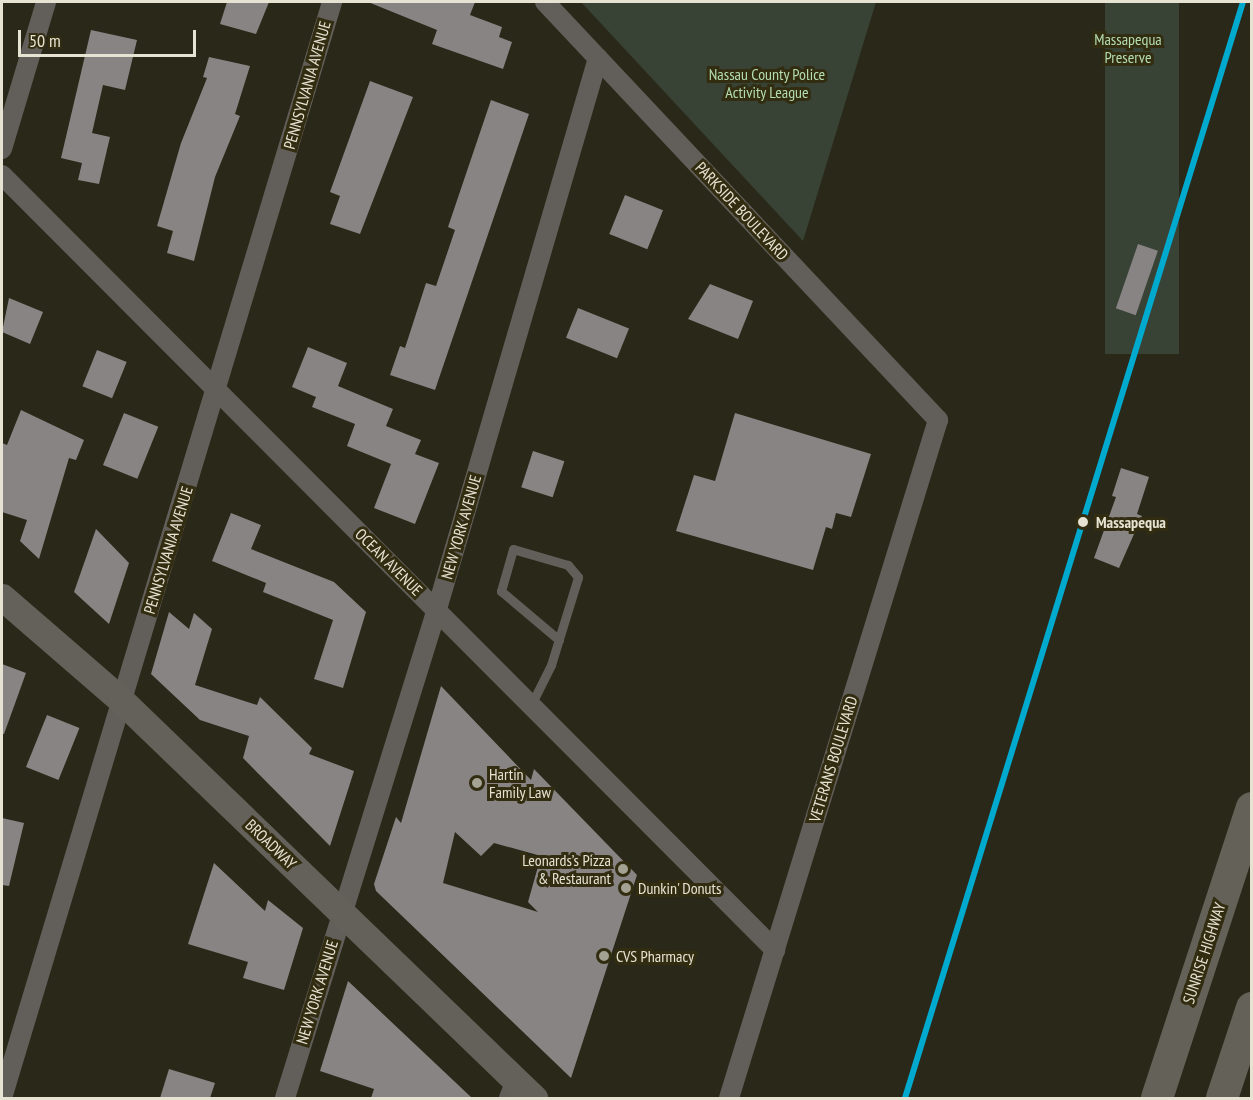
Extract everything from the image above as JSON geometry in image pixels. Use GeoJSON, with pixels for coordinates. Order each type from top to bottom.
{"type":"FeatureCollection","features":[{"type":"Feature","properties":{"kind":"highway","name":"SUNRISE HIGHWAY"},"geometry":{"type":"LineString","coordinates":[[1157,1098],[1251,808]]}},
{"type":"Feature","properties":{"kind":"highway"},"geometry":{"type":"LineString","coordinates":[[1222,1098],[1251,1008]]}},
{"type":"Feature","properties":{"kind":"main road","name":"BROADWAY"},"geometry":{"type":"LineString","coordinates":[[2,597],[121,700],[342,912],[520,1092]]}},
{"type":"Feature","properties":{"kind":"street"},"geometry":{"type":"LineString","coordinates":[[2,148],[46,2]]}},
{"type":"Feature","properties":{"kind":"street","name":"PENNSYLVANIA AVENUE"},"geometry":{"type":"LineString","coordinates":[[2,1098],[121,700],[218,390],[332,2]]}},
{"type":"Feature","properties":{"kind":"street","name":"PARKSIDE BOULEVARD"},"geometry":{"type":"LineString","coordinates":[[545,2],[938,420]]}},
{"type":"Feature","properties":{"kind":"street","name":"NEW YORK AVENUE"},"geometry":{"type":"LineString","coordinates":[[285,1098],[436,609],[598,58]]}},
{"type":"Feature","properties":{"kind":"street","name":"OCEAN AVENUE"},"geometry":{"type":"LineString","coordinates":[[2,175],[775,950]]}},
{"type":"Feature","properties":{"kind":"street","name":"VETERANS BOULEVARD"},"geometry":{"type":"LineString","coordinates":[[729,1098],[938,420]]}},
{"type":"Feature","properties":{"kind":"lane"},"geometry":{"type":"LineString","coordinates":[[531,705],[559,640],[578,577],[568,565],[513,549],[501,591],[559,640]]}},
{"type":"Feature","properties":{"kind":"green space","name":"Nassau County Police Activity League"},"geometry":{"type":"Polygon","coordinates":[[[581,2],[876,2],[803,241],[581,2]]]}},
{"type":"Feature","properties":{"kind":"green space","name":"Massapequa Preserve"},"geometry":{"type":"Polygon","coordinates":[[[1105,2],[1179,2],[1179,354],[1105,354],[1105,2]]]}},
{"type":"Feature","properties":{"kind":"building"},"geometry":{"type":"Polygon","coordinates":[[[227,2],[269,2],[256,34],[220,24],[227,2]]]}},
{"type":"Feature","properties":{"kind":"building"},"geometry":{"type":"Polygon","coordinates":[[[368,2],[475,2],[470,15],[502,27],[499,37],[512,42],[503,69],[432,44],[437,30],[368,2]]]}},
{"type":"Feature","properties":{"kind":"building"},"geometry":{"type":"Polygon","coordinates":[[[91,30],[137,40],[125,90],[103,85],[92,133],[110,137],[99,184],[78,180],[82,163],[61,158],[91,30]]]}},
{"type":"Feature","properties":{"kind":"building"},"geometry":{"type":"Polygon","coordinates":[[[209,57],[250,66],[235,114],[240,116],[215,177],[194,261],[167,253],[173,231],[157,226],[181,143],[207,78],[203,77],[209,57]]]}},
{"type":"Feature","properties":{"kind":"building"},"geometry":{"type":"Polygon","coordinates":[[[370,81],[413,97],[360,234],[330,224],[340,196],[330,192],[370,81]]]}},
{"type":"Feature","properties":{"kind":"building"},"geometry":{"type":"Polygon","coordinates":[[[491,100],[529,114],[435,390],[390,375],[400,346],[405,348],[426,283],[436,286],[455,230],[448,227],[491,100]]]}},
{"type":"Feature","properties":{"kind":"building"},"geometry":{"type":"Polygon","coordinates":[[[625,195],[663,210],[647,249],[609,234],[625,195]]]}},
{"type":"Feature","properties":{"kind":"building"},"geometry":{"type":"Polygon","coordinates":[[[1138,244],[1158,251],[1136,315],[1116,308],[1138,244]]]}},
{"type":"Feature","properties":{"kind":"building"},"geometry":{"type":"Polygon","coordinates":[[[710,284],[753,301],[738,339],[688,319],[710,284]]]}},
{"type":"Feature","properties":{"kind":"building"},"geometry":{"type":"Polygon","coordinates":[[[9,298],[43,312],[30,344],[2,332],[9,298]]]}},
{"type":"Feature","properties":{"kind":"building"},"geometry":{"type":"Polygon","coordinates":[[[578,308],[629,329],[617,358],[566,338],[578,308]]]}},
{"type":"Feature","properties":{"kind":"building"},"geometry":{"type":"Polygon","coordinates":[[[308,347],[347,363],[338,386],[393,409],[386,426],[421,440],[415,454],[439,463],[415,524],[374,508],[391,464],[347,446],[355,424],[312,407],[316,397],[292,387],[308,347]]]}},
{"type":"Feature","properties":{"kind":"building"},"geometry":{"type":"Polygon","coordinates":[[[97,350],[127,362],[112,398],[82,386],[97,350]]]}},
{"type":"Feature","properties":{"kind":"building"},"geometry":{"type":"Polygon","coordinates":[[[21,410],[84,440],[76,460],[69,458],[39,559],[20,541],[27,520],[2,512],[2,443],[7,445],[21,410]]]}},
{"type":"Feature","properties":{"kind":"building"},"geometry":{"type":"Polygon","coordinates":[[[124,413],[158,427],[137,479],[103,465],[124,413]]]}},
{"type":"Feature","properties":{"kind":"building"},"geometry":{"type":"Polygon","coordinates":[[[735,413],[871,454],[851,517],[836,513],[832,529],[826,527],[813,570],[676,531],[694,475],[715,481],[735,413]]]}},
{"type":"Feature","properties":{"kind":"building"},"geometry":{"type":"Polygon","coordinates":[[[533,451],[564,461],[553,497],[521,487],[533,451]]]}},
{"type":"Feature","properties":{"kind":"building"},"geometry":{"type":"Polygon","coordinates":[[[1121,468],[1149,477],[1137,514],[1142,516],[1119,568],[1094,558],[1116,497],[1112,496],[1121,468]]]}},
{"type":"Feature","properties":{"kind":"building"},"geometry":{"type":"Polygon","coordinates":[[[231,513],[261,525],[251,549],[334,582],[366,612],[343,688],[314,679],[333,620],[263,592],[266,583],[212,561],[231,513]]]}},
{"type":"Feature","properties":{"kind":"building"},"geometry":{"type":"Polygon","coordinates":[[[96,529],[129,563],[109,624],[74,592],[96,529]]]}},
{"type":"Feature","properties":{"kind":"building"},"geometry":{"type":"Polygon","coordinates":[[[169,612],[189,629],[194,613],[212,629],[195,685],[257,705],[260,697],[312,748],[309,754],[354,771],[330,846],[243,758],[249,736],[200,720],[151,674],[169,612]]]}},
{"type":"Feature","properties":{"kind":"building"},"geometry":{"type":"Polygon","coordinates":[[[2,664],[26,673],[4,734],[2,734],[2,664]]]}},
{"type":"Feature","properties":{"kind":"building"},"geometry":{"type":"Polygon","coordinates":[[[441,686],[531,780],[534,769],[637,875],[571,1078],[376,891],[374,884],[396,817],[401,823],[441,686]],[[455,832],[443,883],[538,912],[528,902],[541,856],[494,843],[481,856],[455,832]]]}},
{"type":"Feature","properties":{"kind":"building"},"geometry":{"type":"Polygon","coordinates":[[[47,715],[79,728],[58,780],[26,767],[47,715]]]}},
{"type":"Feature","properties":{"kind":"building"},"geometry":{"type":"Polygon","coordinates":[[[2,818],[24,823],[9,886],[2,885],[2,818]]]}},
{"type":"Feature","properties":{"kind":"building"},"geometry":{"type":"Polygon","coordinates":[[[214,863],[265,911],[268,900],[303,928],[284,990],[243,978],[248,962],[188,944],[214,863]]]}},
{"type":"Feature","properties":{"kind":"building"},"geometry":{"type":"Polygon","coordinates":[[[348,981],[472,1098],[371,1098],[374,1089],[320,1071],[348,981]]]}},
{"type":"Feature","properties":{"kind":"building"},"geometry":{"type":"Polygon","coordinates":[[[169,1069],[215,1083],[210,1098],[160,1098],[169,1069]]]}},
{"type":"Feature","properties":{"kind":"transit line"},"geometry":{"type":"LineString","coordinates":[[905,1098],[1243,2]]}},
{"type":"Feature","properties":{"kind":"place","name":"Massapequa"},"geometry":{"type":"Point","coordinates":[1083,522]}},
{"type":"Feature","properties":{"kind":"place","name":"Hartin Family Law"},"geometry":{"type":"Point","coordinates":[477,783]}},
{"type":"Feature","properties":{"kind":"place","name":"Leonards’s Pizza & Restaurant"},"geometry":{"type":"Point","coordinates":[623,869]}},
{"type":"Feature","properties":{"kind":"place","name":"Dunkin' Donuts"},"geometry":{"type":"Point","coordinates":[626,888]}},
{"type":"Feature","properties":{"kind":"place","name":"CVS Pharmacy"},"geometry":{"type":"Point","coordinates":[604,956]}}]}
